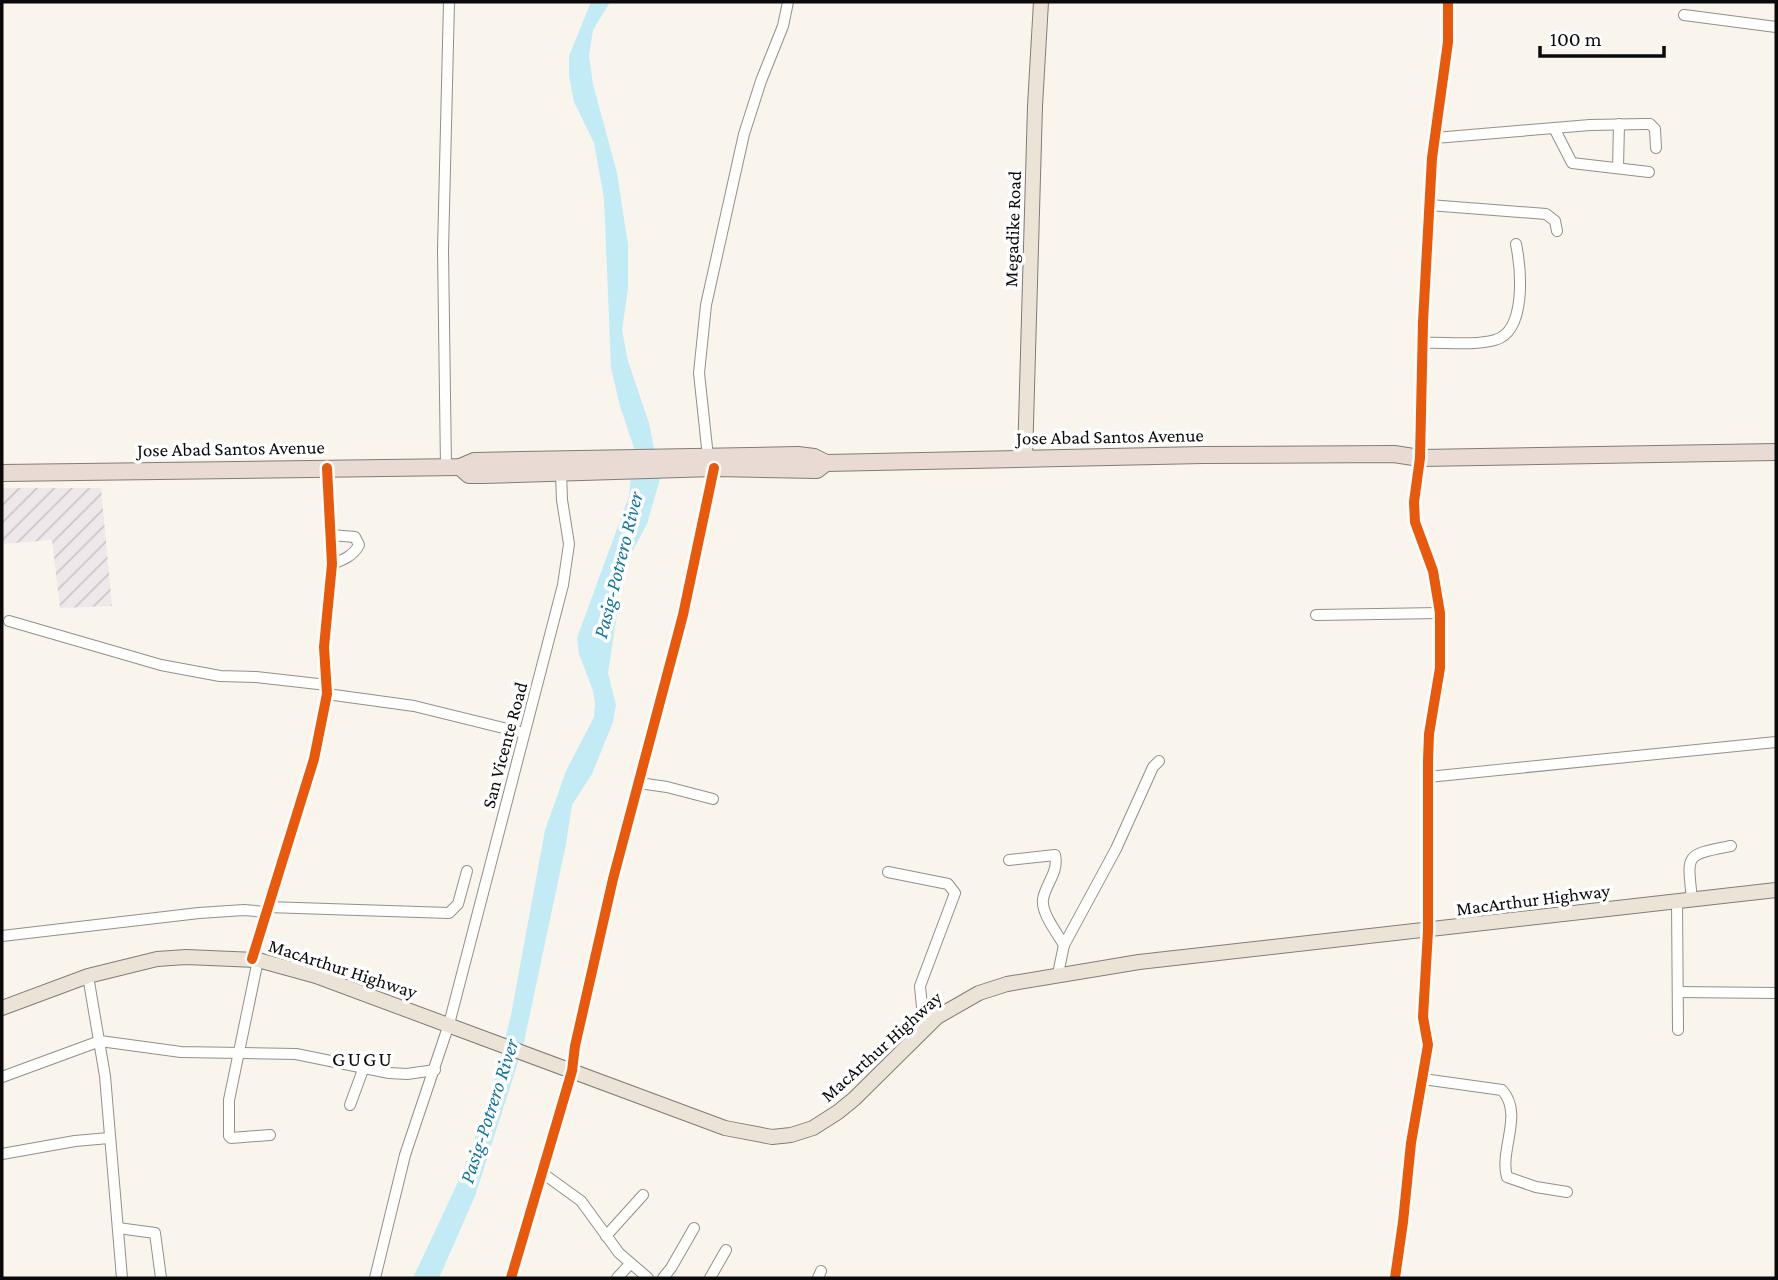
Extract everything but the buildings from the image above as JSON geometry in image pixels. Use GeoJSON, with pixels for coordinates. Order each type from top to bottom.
{"type":"FeatureCollection","features":[{"type":"Feature","properties":{"kind":"highway","name":"Jose Abad Santos Avenue"},"geometry":{"type":"LineString","coordinates":[[2,473],[453,467],[469,475],[565,467],[707,463],[798,455],[814,457],[826,463],[1394,454],[1776,444]]}},
{"type":"Feature","properties":{"kind":"highway","name":"Jose Abad Santos Avenue"},"geometry":{"type":"LineString","coordinates":[[1420,453],[1776,453]]}},
{"type":"Feature","properties":{"kind":"main road","name":"Megadike Road"},"geometry":{"type":"LineString","coordinates":[[1025,458],[1035,106],[1041,2]]}},
{"type":"Feature","properties":{"kind":"main road","name":"MacArthur Highway"},"geometry":{"type":"LineString","coordinates":[[2,1008],[88,976],[157,959],[255,959],[316,975],[725,1128],[772,1137],[791,1135],[813,1128],[838,1112],[928,1025],[957,1004],[1007,984],[1139,962],[1776,890]]}},
{"type":"Feature","properties":{"kind":"street"},"geometry":{"type":"LineString","coordinates":[[449,2],[443,250],[453,467]]}},
{"type":"Feature","properties":{"kind":"street"},"geometry":{"type":"LineString","coordinates":[[511,1278],[570,1070],[592,968],[683,615],[707,463],[698,373],[706,305],[744,134],[761,80],[783,26],[788,2]]}},
{"type":"Feature","properties":{"kind":"street"},"geometry":{"type":"LineString","coordinates":[[1395,1278],[1404,1222],[1411,1143],[1428,1045],[1423,1017],[1428,931],[1429,734],[1440,667],[1440,613],[1433,571],[1415,522],[1414,502],[1420,453],[1429,205],[1448,42],[1448,2]]}},
{"type":"Feature","properties":{"kind":"street"},"geometry":{"type":"LineString","coordinates":[[1684,16],[1776,27]]}},
{"type":"Feature","properties":{"kind":"street"},"geometry":{"type":"LineString","coordinates":[[1435,138],[1619,124],[1652,126],[1655,129],[1656,148]]}},
{"type":"Feature","properties":{"kind":"street"},"geometry":{"type":"LineString","coordinates":[[1618,168],[1619,124]]}},
{"type":"Feature","properties":{"kind":"street"},"geometry":{"type":"LineString","coordinates":[[1554,128],[1572,163],[1649,172]]}},
{"type":"Feature","properties":{"kind":"street"},"geometry":{"type":"LineString","coordinates":[[1429,205],[1546,214],[1555,221],[1557,231]]}},
{"type":"Feature","properties":{"kind":"street"},"geometry":{"type":"LineString","coordinates":[[1422,343],[1483,342],[1496,340],[1506,333],[1516,318],[1520,266],[1516,244]]}},
{"type":"Feature","properties":{"kind":"street","name":"San Vicente Road"},"geometry":{"type":"LineString","coordinates":[[375,1278],[405,1155],[451,1025],[561,596],[569,544],[562,500],[565,467]]}},
{"type":"Feature","properties":{"kind":"street"},"geometry":{"type":"LineString","coordinates":[[270,1135],[231,1138],[229,1100],[255,959],[267,909],[314,759],[327,689],[324,647],[332,564],[327,468]]}},
{"type":"Feature","properties":{"kind":"street"},"geometry":{"type":"LineString","coordinates":[[331,535],[355,537],[359,545],[347,558],[332,564]]}},
{"type":"Feature","properties":{"kind":"street"},"geometry":{"type":"LineString","coordinates":[[1316,615],[1440,613]]}},
{"type":"Feature","properties":{"kind":"street"},"geometry":{"type":"LineString","coordinates":[[9,621],[161,665],[220,676],[327,689],[414,706],[524,733]]}},
{"type":"Feature","properties":{"kind":"street"},"geometry":{"type":"LineString","coordinates":[[1428,777],[1776,742]]}},
{"type":"Feature","properties":{"kind":"street"},"geometry":{"type":"LineString","coordinates":[[1058,974],[1064,945],[1116,849],[1153,767],[1159,761]]}},
{"type":"Feature","properties":{"kind":"street"},"geometry":{"type":"LineString","coordinates":[[639,782],[713,799]]}},
{"type":"Feature","properties":{"kind":"street"},"geometry":{"type":"LineString","coordinates":[[1692,900],[1688,866],[1691,859],[1696,853],[1731,846]]}},
{"type":"Feature","properties":{"kind":"street"},"geometry":{"type":"LineString","coordinates":[[1009,860],[1055,855],[1056,868],[1043,903],[1064,945]]}},
{"type":"Feature","properties":{"kind":"street"},"geometry":{"type":"LineString","coordinates":[[2,936],[244,910],[449,913],[458,904],[467,871]]}},
{"type":"Feature","properties":{"kind":"street"},"geometry":{"type":"LineString","coordinates":[[888,872],[948,884],[955,893],[920,986],[922,1007],[928,1025]]}},
{"type":"Feature","properties":{"kind":"street"},"geometry":{"type":"LineString","coordinates":[[1677,901],[1678,1030]]}},
{"type":"Feature","properties":{"kind":"street"},"geometry":{"type":"LineString","coordinates":[[88,976],[105,1076],[122,1278]]}},
{"type":"Feature","properties":{"kind":"street"},"geometry":{"type":"LineString","coordinates":[[1678,992],[1776,993]]}},
{"type":"Feature","properties":{"kind":"street"},"geometry":{"type":"LineString","coordinates":[[2,1077],[100,1041],[181,1052],[296,1055],[407,1074],[435,1070]]}},
{"type":"Feature","properties":{"kind":"street"},"geometry":{"type":"LineString","coordinates":[[350,1105],[364,1067]]}},
{"type":"Feature","properties":{"kind":"street"},"geometry":{"type":"LineString","coordinates":[[1423,1079],[1502,1090],[1509,1102],[1511,1127],[1506,1154],[1507,1177],[1536,1187],[1567,1192]]}},
{"type":"Feature","properties":{"kind":"street"},"geometry":{"type":"LineString","coordinates":[[2,1154],[75,1141],[109,1139]]}},
{"type":"Feature","properties":{"kind":"street"},"geometry":{"type":"LineString","coordinates":[[541,1172],[581,1200],[630,1264],[648,1278]]}},
{"type":"Feature","properties":{"kind":"street"},"geometry":{"type":"LineString","coordinates":[[606,1236],[643,1195]]}},
{"type":"Feature","properties":{"kind":"street"},"geometry":{"type":"LineString","coordinates":[[118,1228],[155,1233],[161,1278]]}},
{"type":"Feature","properties":{"kind":"street"},"geometry":{"type":"LineString","coordinates":[[663,1278],[694,1228]]}},
{"type":"Feature","properties":{"kind":"street"},"geometry":{"type":"LineString","coordinates":[[710,1278],[726,1250]]}},
{"type":"Feature","properties":{"kind":"street"},"geometry":{"type":"LineString","coordinates":[[617,1278],[630,1264]]}},
{"type":"Feature","properties":{"kind":"shaded area"},"geometry":{"type":"Polygon","coordinates":[[[2,488],[101,488],[112,606],[60,608],[52,540],[2,544],[2,488]]]}},
{"type":"Feature","properties":{"kind":"water","name":"Pasig-Potrero River"},"geometry":{"type":"Polygon","coordinates":[[[591,2],[610,2],[593,30],[589,56],[593,84],[617,173],[628,245],[628,289],[622,330],[628,361],[649,423],[660,479],[647,524],[618,578],[618,607],[608,673],[616,705],[613,722],[592,774],[572,805],[523,1047],[475,1196],[439,1278],[413,1278],[464,1169],[492,1090],[511,1015],[545,830],[566,771],[594,717],[593,691],[579,654],[577,638],[629,496],[634,448],[611,368],[604,198],[594,143],[574,102],[569,76],[569,56],[591,2]]]}},
{"type":"Feature","properties":{"kind":"cycle path"},"geometry":{"type":"LineString","coordinates":[[1395,1278],[1411,1143],[1428,1045],[1423,1017],[1428,931],[1428,761],[1429,734],[1440,668],[1440,613],[1433,571],[1415,522],[1414,502],[1420,458],[1423,322],[1432,158],[1448,42],[1448,2]]}},
{"type":"Feature","properties":{"kind":"cycle path"},"geometry":{"type":"LineString","coordinates":[[252,959],[314,759],[327,694],[324,647],[332,564],[327,468]]}},
{"type":"Feature","properties":{"kind":"cycle path"},"geometry":{"type":"LineString","coordinates":[[511,1278],[572,1071],[575,1046],[613,879],[683,615],[714,468]]}},
{"type":"Feature","properties":{"kind":"district","name":"GUGU"},"geometry":{"type":"Point","coordinates":[363,1059]}}]}
